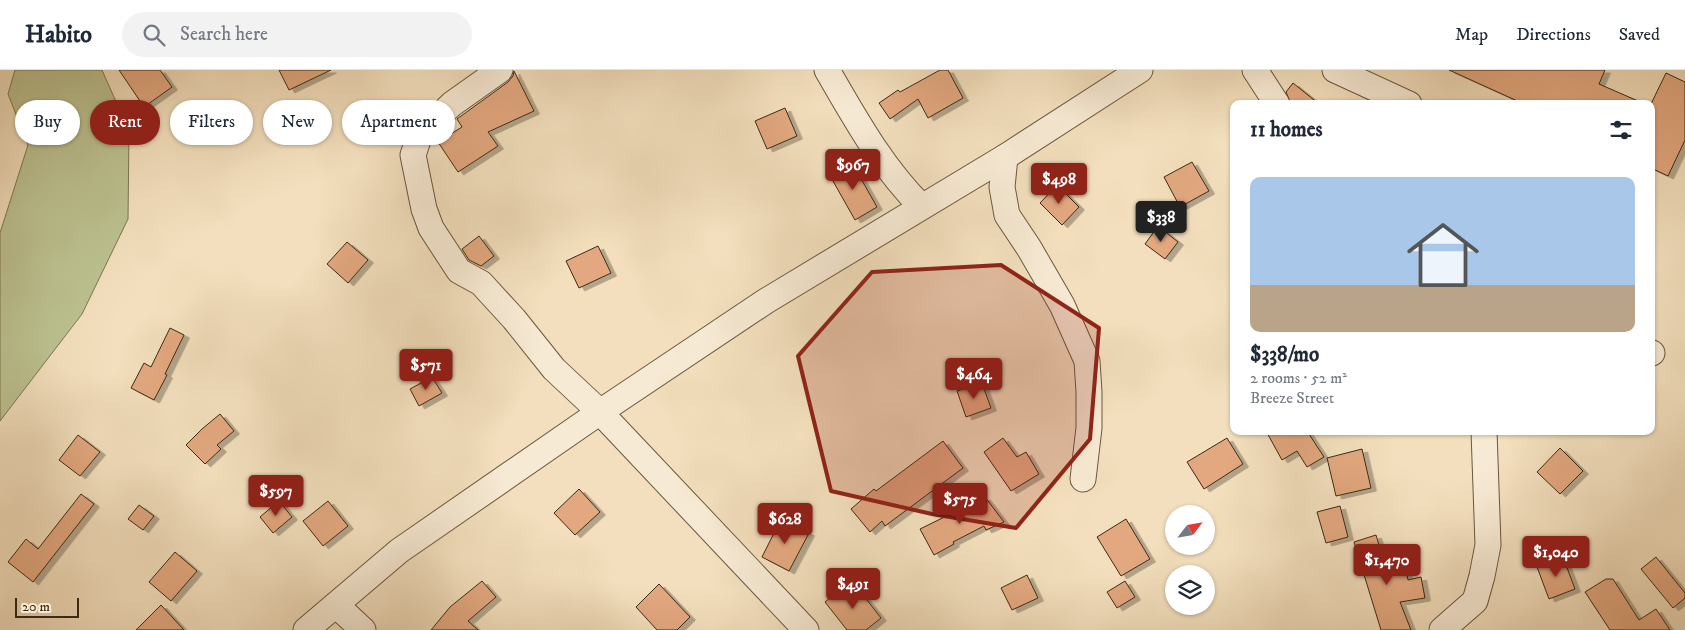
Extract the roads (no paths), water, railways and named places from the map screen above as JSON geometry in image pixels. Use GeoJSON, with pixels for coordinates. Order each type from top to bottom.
{"type":"FeatureCollection","features":[{"type":"Feature","properties":{"kind":"street"},"geometry":{"type":"LineString","coordinates":[[500,70],[452,104],[420,134],[413,155],[424,209],[431,228],[459,270],[481,283],[514,319],[554,369],[600,412],[806,630]]}},
{"type":"Feature","properties":{"kind":"street"},"geometry":{"type":"LineString","coordinates":[[827,70],[866,139],[899,183],[921,206]]}},
{"type":"Feature","properties":{"kind":"street"},"geometry":{"type":"LineString","coordinates":[[306,630],[399,551],[600,412],[766,302],[921,206],[1005,157],[1140,70]]}},
{"type":"Feature","properties":{"kind":"street"},"geometry":{"type":"LineString","coordinates":[[1255,70],[1274,100]]}},
{"type":"Feature","properties":{"kind":"street"},"geometry":{"type":"LineString","coordinates":[[1335,70],[1400,100]]}},
{"type":"Feature","properties":{"kind":"street"},"geometry":{"type":"LineString","coordinates":[[1005,157],[1002,187],[1007,215],[1029,248],[1062,305],[1087,360],[1089,428],[1083,479]]}},
{"type":"Feature","properties":{"kind":"street"},"geometry":{"type":"LineString","coordinates":[[1442,630],[1475,601],[1482,576],[1488,545],[1484,435]]}},
{"type":"Feature","properties":{"kind":"street"},"geometry":{"type":"LineString","coordinates":[[336,605],[363,630]]}}]}
